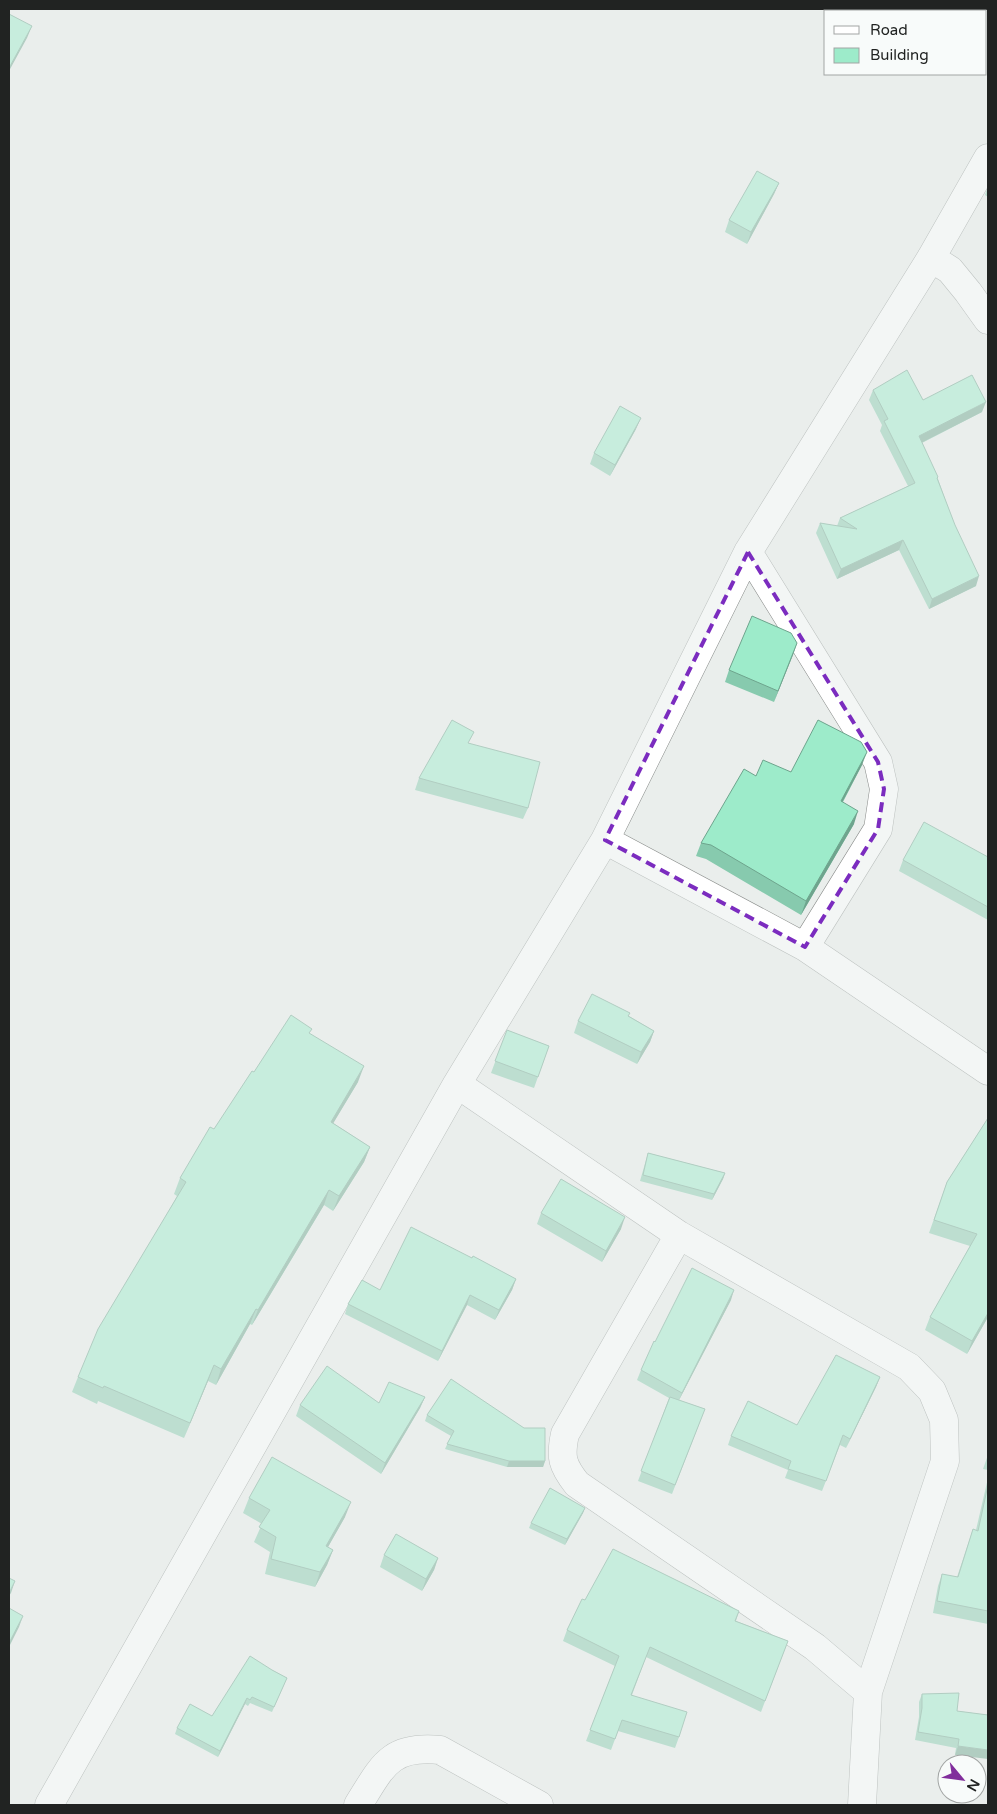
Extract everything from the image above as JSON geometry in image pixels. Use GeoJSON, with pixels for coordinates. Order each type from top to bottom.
{"type":"FeatureCollection","features":[{"type":"Feature","properties":{"kind":"street"},"geometry":{"type":"LineString","coordinates":[[49,1805],[457,1084],[604,840],[748,552],[932,258],[988,158]]}},
{"type":"Feature","properties":{"kind":"street"},"geometry":{"type":"LineString","coordinates":[[932,258],[950,270],[988,320]]}},
{"type":"Feature","properties":{"kind":"street"},"geometry":{"type":"LineString","coordinates":[[748,552],[878,762],[884,789],[878,829],[805,947]]}},
{"type":"Feature","properties":{"kind":"street"},"geometry":{"type":"LineString","coordinates":[[604,840],[805,947],[988,1072]]}},
{"type":"Feature","properties":{"kind":"street"},"geometry":{"type":"LineString","coordinates":[[457,1084],[679,1235],[909,1367],[932,1391],[944,1420],[945,1461],[868,1692],[862,1805]]}},
{"type":"Feature","properties":{"kind":"street"},"geometry":{"type":"LineString","coordinates":[[679,1235],[565,1434],[562,1451],[565,1469],[577,1484],[815,1647],[868,1692]]}},
{"type":"Feature","properties":{"kind":"street"},"geometry":{"type":"LineString","coordinates":[[358,1805],[383,1766],[400,1753],[421,1748],[440,1750],[539,1805]]}},
{"type":"Feature","properties":{"kind":"highlighted area"},"geometry":{"type":"Polygon","coordinates":[[[748,552],[878,762],[884,789],[878,829],[805,947],[605,840],[748,552]]]}},
{"type":"Feature","properties":{"kind":"building"},"geometry":{"type":"Polygon","coordinates":[[[9,14],[32,26],[9,68],[9,14]]]}},
{"type":"Feature","properties":{"kind":"building"},"geometry":{"type":"Polygon","coordinates":[[[757,171],[779,183],[751,232],[729,220],[757,171]]]}},
{"type":"Feature","properties":{"kind":"building"},"geometry":{"type":"Polygon","coordinates":[[[907,370],[923,400],[972,375],[986,402],[919,436],[938,477],[955,525],[979,576],[932,599],[903,540],[841,569],[820,523],[857,529],[840,518],[915,483],[884,421],[888,419],[873,390],[907,370]]]}},
{"type":"Feature","properties":{"kind":"building"},"geometry":{"type":"Polygon","coordinates":[[[620,406],[641,418],[615,465],[594,453],[620,406]]]}},
{"type":"Feature","properties":{"kind":"building"},"geometry":{"type":"Polygon","coordinates":[[[752,616],[791,633],[797,643],[778,691],[729,670],[752,616]]]}},
{"type":"Feature","properties":{"kind":"building"},"geometry":{"type":"Polygon","coordinates":[[[452,720],[474,732],[468,743],[540,762],[528,808],[419,778],[452,720]]]}},
{"type":"Feature","properties":{"kind":"building"},"geometry":{"type":"Polygon","coordinates":[[[818,720],[861,742],[867,752],[841,801],[858,811],[806,901],[711,845],[701,843],[744,769],[756,776],[763,760],[791,772],[818,720]]]}},
{"type":"Feature","properties":{"kind":"building"},"geometry":{"type":"Polygon","coordinates":[[[924,822],[988,857],[988,907],[903,860],[924,822]]]}},
{"type":"Feature","properties":{"kind":"building"},"geometry":{"type":"Polygon","coordinates":[[[592,994],[630,1013],[628,1016],[654,1031],[641,1052],[578,1021],[592,994]]]}},
{"type":"Feature","properties":{"kind":"building"},"geometry":{"type":"Polygon","coordinates":[[[291,1015],[312,1029],[309,1033],[364,1066],[331,1122],[370,1147],[339,1196],[329,1190],[221,1369],[214,1365],[190,1423],[104,1386],[103,1388],[78,1377],[98,1329],[186,1182],[180,1178],[210,1127],[214,1129],[291,1015]]]}},
{"type":"Feature","properties":{"kind":"building"},"geometry":{"type":"Polygon","coordinates":[[[507,1030],[549,1046],[538,1077],[495,1061],[507,1030]]]}},
{"type":"Feature","properties":{"kind":"building"},"geometry":{"type":"Polygon","coordinates":[[[988,1118],[988,1313],[972,1341],[930,1317],[977,1234],[934,1220],[947,1182],[988,1118]]]}},
{"type":"Feature","properties":{"kind":"building"},"geometry":{"type":"Polygon","coordinates":[[[648,1153],[725,1173],[714,1194],[643,1175],[648,1153]]]}},
{"type":"Feature","properties":{"kind":"building"},"geometry":{"type":"Polygon","coordinates":[[[561,1179],[625,1217],[606,1251],[541,1213],[561,1179]]]}},
{"type":"Feature","properties":{"kind":"building"},"geometry":{"type":"Polygon","coordinates":[[[411,1227],[472,1258],[473,1256],[516,1279],[499,1310],[470,1295],[442,1351],[348,1304],[362,1280],[380,1290],[411,1227]]]}},
{"type":"Feature","properties":{"kind":"building"},"geometry":{"type":"Polygon","coordinates":[[[692,1268],[734,1290],[682,1393],[641,1370],[692,1268]]]}},
{"type":"Feature","properties":{"kind":"building"},"geometry":{"type":"Polygon","coordinates":[[[836,1355],[880,1377],[850,1439],[843,1435],[826,1481],[788,1469],[791,1461],[731,1436],[748,1401],[797,1425],[836,1355]]]}},
{"type":"Feature","properties":{"kind":"building"},"geometry":{"type":"Polygon","coordinates":[[[327,1366],[379,1403],[389,1382],[425,1397],[385,1463],[300,1405],[327,1366]]]}},
{"type":"Feature","properties":{"kind":"building"},"geometry":{"type":"Polygon","coordinates":[[[451,1379],[524,1428],[545,1428],[545,1461],[509,1461],[447,1444],[454,1431],[427,1415],[451,1379]]]}},
{"type":"Feature","properties":{"kind":"building"},"geometry":{"type":"Polygon","coordinates":[[[670,1397],[705,1409],[675,1485],[641,1471],[670,1397]]]}},
{"type":"Feature","properties":{"kind":"building"},"geometry":{"type":"Polygon","coordinates":[[[272,1457],[351,1502],[326,1546],[333,1550],[320,1572],[271,1559],[276,1537],[259,1527],[270,1510],[249,1498],[272,1457]]]}},
{"type":"Feature","properties":{"kind":"building"},"geometry":{"type":"Polygon","coordinates":[[[988,1485],[988,1611],[937,1601],[942,1574],[958,1577],[973,1529],[978,1531],[988,1485]]]}},
{"type":"Feature","properties":{"kind":"building"},"geometry":{"type":"Polygon","coordinates":[[[550,1488],[585,1508],[567,1539],[531,1523],[550,1488]]]}},
{"type":"Feature","properties":{"kind":"building"},"geometry":{"type":"Polygon","coordinates":[[[396,1534],[438,1558],[426,1579],[384,1555],[396,1534]]]}},
{"type":"Feature","properties":{"kind":"building"},"geometry":{"type":"Polygon","coordinates":[[[613,1549],[739,1611],[735,1621],[788,1641],[765,1701],[650,1647],[631,1695],[687,1712],[679,1737],[622,1720],[615,1739],[590,1730],[619,1656],[567,1630],[582,1599],[585,1600],[613,1549]]]}},
{"type":"Feature","properties":{"kind":"building"},"geometry":{"type":"Polygon","coordinates":[[[9,1578],[15,1581],[9,1593],[9,1578]]]}},
{"type":"Feature","properties":{"kind":"building"},"geometry":{"type":"Polygon","coordinates":[[[9,1608],[23,1616],[9,1643],[9,1608]]]}},
{"type":"Feature","properties":{"kind":"building"},"geometry":{"type":"Polygon","coordinates":[[[250,1656],[287,1678],[274,1707],[252,1697],[250,1700],[247,1698],[220,1751],[177,1728],[190,1704],[212,1716],[250,1656]]]}},
{"type":"Feature","properties":{"kind":"building"},"geometry":{"type":"Polygon","coordinates":[[[959,1693],[957,1711],[988,1715],[988,1750],[958,1746],[959,1739],[918,1732],[922,1694],[959,1693]]]}}]}
